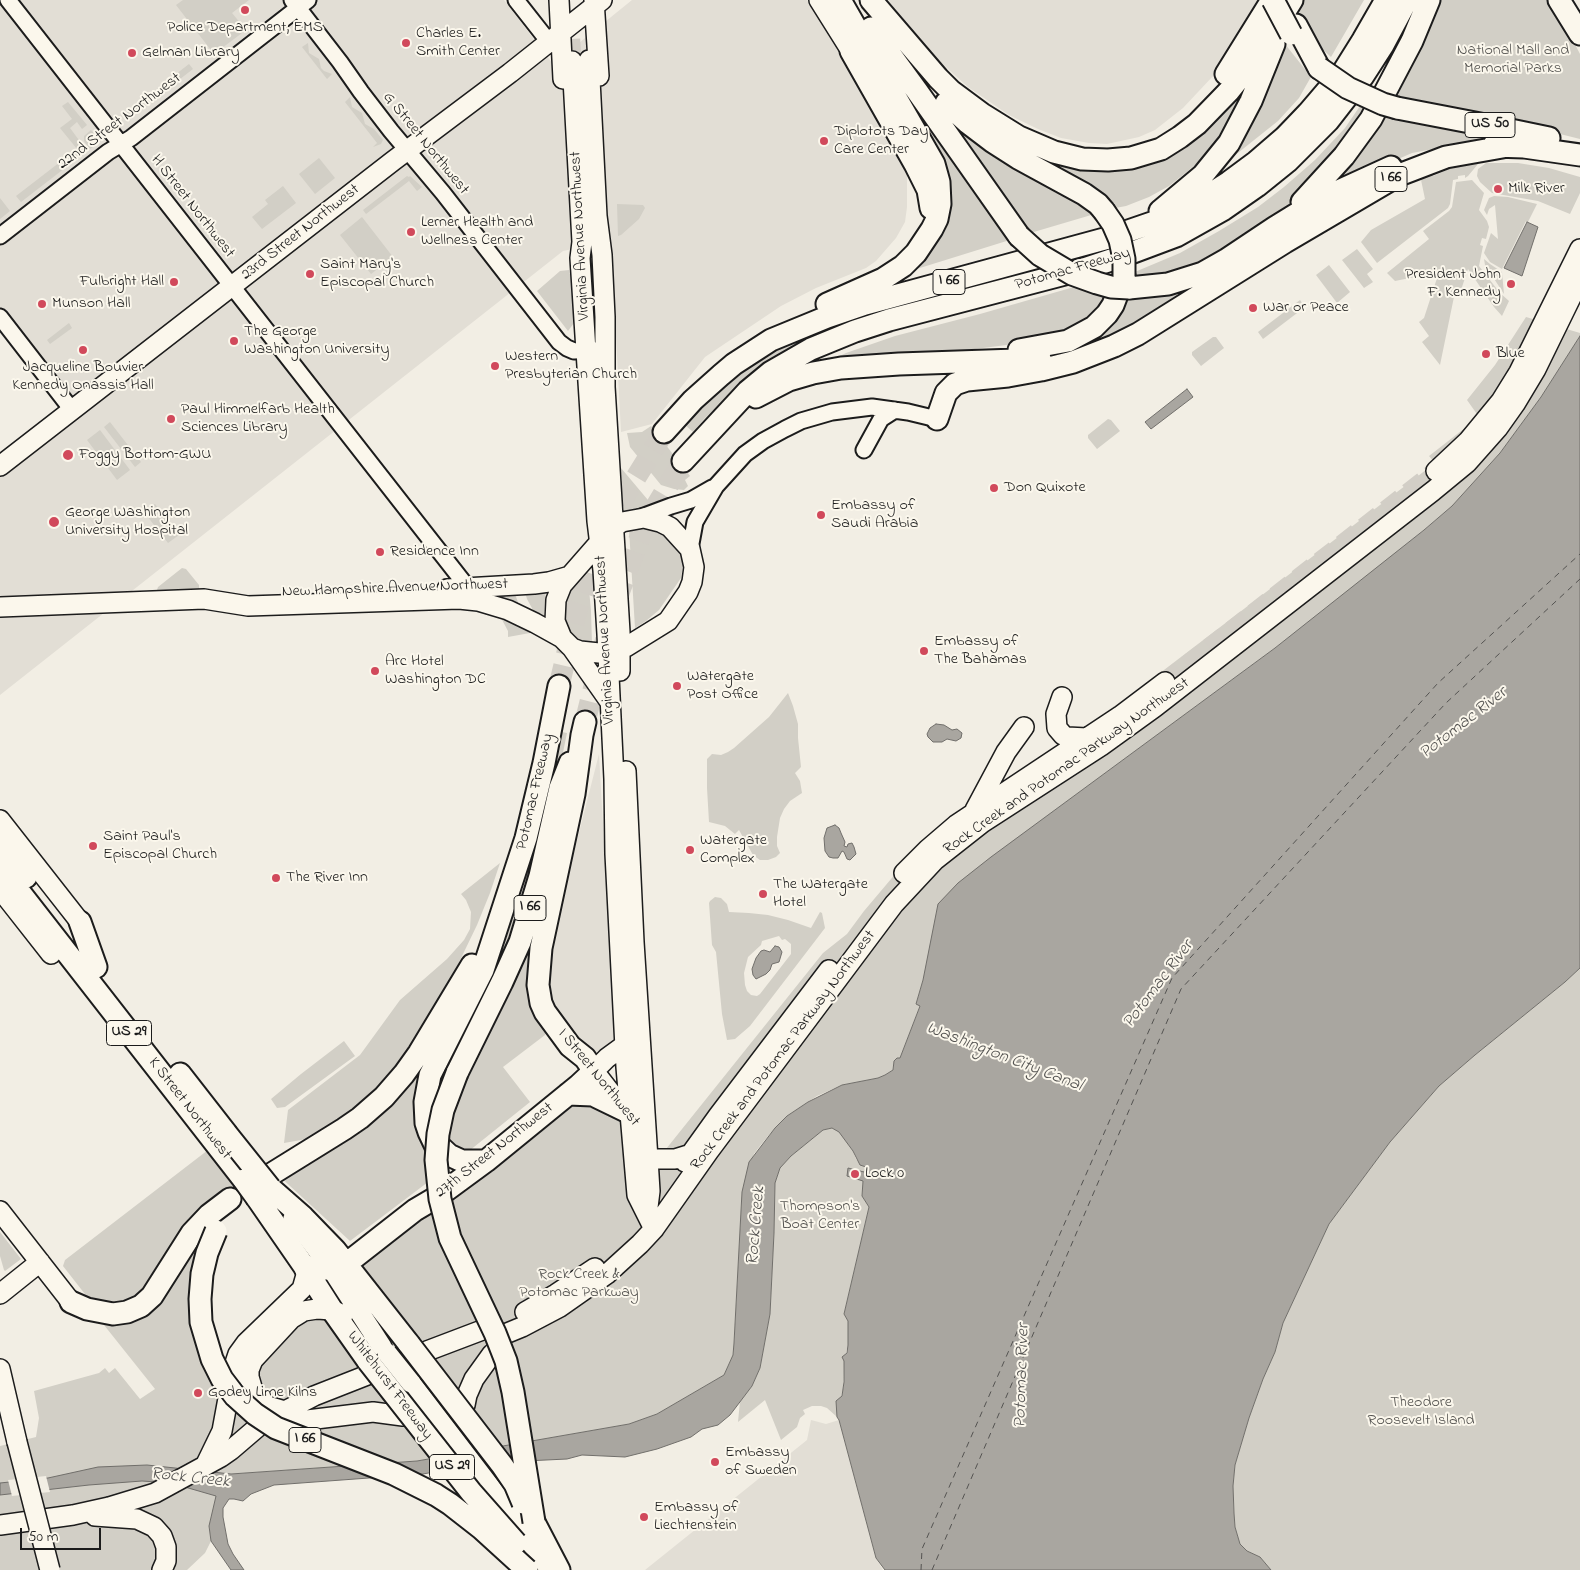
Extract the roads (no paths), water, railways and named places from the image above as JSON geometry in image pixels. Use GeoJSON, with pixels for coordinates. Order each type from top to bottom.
{"type":"FeatureCollection","features":[{"type":"Feature","properties":{"kind":"highway"},"geometry":{"type":"LineString","coordinates":[[770,340],[823,306],[870,286],[910,260],[932,229],[939,212],[940,194],[937,174],[929,155],[840,0]]}},
{"type":"Feature","properties":{"kind":"highway"},"geometry":{"type":"LineString","coordinates":[[850,0],[908,78],[1019,236],[1040,255],[1072,274],[1104,285],[1126,282],[1162,286],[1192,277],[1226,260],[1274,228],[1334,192],[1384,169],[1417,157],[1460,147],[1508,146]]}},
{"type":"Feature","properties":{"kind":"highway"},"geometry":{"type":"LineString","coordinates":[[866,0],[887,33],[922,76],[944,101],[968,123],[1018,158],[1091,198],[1104,211],[1113,224],[1120,240],[1124,259],[1126,282],[1107,314],[1086,332],[1068,341],[1035,348],[936,358],[899,364]]}},
{"type":"Feature","properties":{"kind":"highway"},"geometry":{"type":"LineString","coordinates":[[871,0],[938,78],[965,102],[1000,126],[1036,145],[1068,156],[1095,160],[1131,158],[1153,152],[1171,144],[1189,131],[1229,91],[1257,55],[1292,0]]}},
{"type":"Feature","properties":{"kind":"highway"},"geometry":{"type":"LineString","coordinates":[[1131,158],[1180,125],[1211,95],[1238,56],[1272,0]]}},
{"type":"Feature","properties":{"kind":"highway","name":"US 50"},"geometry":{"type":"LineString","coordinates":[[1272,0],[1293,30],[1304,52],[1319,68],[1348,88],[1377,102],[1397,108],[1558,140],[1580,150]]}},
{"type":"Feature","properties":{"kind":"highway"},"geometry":{"type":"LineString","coordinates":[[1285,0],[1293,30]]}},
{"type":"Feature","properties":{"kind":"highway","name":"I 66"},"geometry":{"type":"LineString","coordinates":[[1130,230],[1157,214],[1181,194],[1211,166],[1229,143],[1251,101],[1292,0]]}},
{"type":"Feature","properties":{"kind":"highway","name":"Potomac Freeway"},"geometry":{"type":"LineString","coordinates":[[664,432],[693,400],[721,375],[742,358],[770,340],[865,304],[1067,250],[1172,216],[1194,204],[1229,182],[1270,150],[1296,126],[1333,84],[1364,40],[1386,0]]}},
{"type":"Feature","properties":{"kind":"highway","name":"Potomac Freeway"},"geometry":{"type":"LineString","coordinates":[[683,461],[748,391],[771,372],[796,357],[842,336],[889,320],[1103,263],[1158,243],[1209,218],[1272,174],[1302,148],[1328,121],[1363,76],[1407,0]]}},
{"type":"Feature","properties":{"kind":"highway"},"geometry":{"type":"LineString","coordinates":[[1274,228],[1312,192],[1344,156],[1362,132],[1387,90],[1412,41],[1429,0]]}},
{"type":"Feature","properties":{"kind":"highway"},"geometry":{"type":"LineString","coordinates":[[1559,0],[1580,34]]}},
{"type":"Feature","properties":{"kind":"highway"},"geometry":{"type":"LineString","coordinates":[[1570,0],[1580,26]]}},
{"type":"Feature","properties":{"kind":"highway"},"geometry":{"type":"LineString","coordinates":[[850,51],[928,190],[931,206],[923,242]]}},
{"type":"Feature","properties":{"kind":"highway","name":"I 66"},"geometry":{"type":"LineString","coordinates":[[718,423],[766,391],[789,380],[834,369],[899,364],[1016,360],[1052,356],[1106,341],[1174,311],[1285,242],[1399,175],[1446,158],[1508,146],[1580,155]]}},
{"type":"Feature","properties":{"kind":"highway"},"geometry":{"type":"LineString","coordinates":[[937,419],[946,393],[956,384],[967,380],[1024,374],[1073,362],[1132,337],[1174,311]]}},
{"type":"Feature","properties":{"kind":"highway","name":"Potomac Freeway"},"geometry":{"type":"LineString","coordinates":[[508,896],[535,801],[559,686]]}},
{"type":"Feature","properties":{"kind":"highway","name":"I Street Northwest"},"geometry":{"type":"LineString","coordinates":[[534,1522],[513,1392],[506,1361],[450,1238],[440,1199],[436,1160],[438,1134],[443,1110],[456,1073],[520,942],[540,876],[560,788],[583,729],[574,794],[538,979],[545,1012],[570,1046],[585,1058],[594,1071]]}},
{"type":"Feature","properties":{"kind":"highway","name":"K Street Northwest"},"geometry":{"type":"LineString","coordinates":[[0,844],[92,973],[220,1138],[263,1186],[293,1224],[304,1266]]}},
{"type":"Feature","properties":{"kind":"highway","name":"K Street Northwest"},"geometry":{"type":"LineString","coordinates":[[0,867],[92,973]]}},
{"type":"Feature","properties":{"kind":"highway"},"geometry":{"type":"LineString","coordinates":[[415,1210],[443,1177],[444,1165],[429,1132],[425,1113],[430,1075],[483,970],[508,896]]}},
{"type":"Feature","properties":{"kind":"highway","name":"I 66"},"geometry":{"type":"LineString","coordinates":[[263,1186],[344,1129],[372,1107],[394,1086],[419,1053],[434,1029],[508,896]]}},
{"type":"Feature","properties":{"kind":"highway"},"geometry":{"type":"LineString","coordinates":[[80,922],[92,973]]}},
{"type":"Feature","properties":{"kind":"highway"},"geometry":{"type":"LineString","coordinates":[[51,954],[62,963],[92,973]]}},
{"type":"Feature","properties":{"kind":"highway"},"geometry":{"type":"LineString","coordinates":[[570,1046],[577,1061],[578,1071],[568,1094],[598,1097],[628,1114]]}},
{"type":"Feature","properties":{"kind":"highway","name":"27th Street Northwest"},"geometry":{"type":"LineString","coordinates":[[336,1284],[415,1210],[437,1197],[486,1161],[594,1071]]}},
{"type":"Feature","properties":{"kind":"highway","name":"K Street Northwest"},"geometry":{"type":"LineString","coordinates":[[220,1138],[258,1198],[293,1224],[336,1250],[336,1284]]}},
{"type":"Feature","properties":{"kind":"highway"},"geometry":{"type":"LineString","coordinates":[[433,1140],[449,1155],[462,1161],[486,1161]]}},
{"type":"Feature","properties":{"kind":"highway","name":"I 66"},"geometry":{"type":"LineString","coordinates":[[71,1302],[87,1309],[113,1314],[127,1312],[141,1306],[152,1296],[192,1233],[209,1215],[232,1202],[216,1231],[207,1253],[202,1274],[200,1299],[201,1322],[207,1346],[216,1369],[235,1396],[254,1414],[286,1433],[394,1474],[436,1495],[482,1529],[527,1570]]}},
{"type":"Feature","properties":{"kind":"highway"},"geometry":{"type":"LineString","coordinates":[[304,1266],[320,1269],[336,1284],[350,1284],[357,1315]]}},
{"type":"Feature","properties":{"kind":"highway","name":"Whitehurst Freeway"},"geometry":{"type":"LineString","coordinates":[[304,1266],[336,1284],[424,1352],[515,1484],[525,1510],[534,1522],[559,1570]]}},
{"type":"Feature","properties":{"kind":"highway","name":"Whitehurst Freeway"},"geometry":{"type":"LineString","coordinates":[[336,1284],[377,1364],[476,1498],[540,1570]]}},
{"type":"Feature","properties":{"kind":"main road"},"geometry":{"type":"LineString","coordinates":[[559,0],[555,37],[580,61],[597,2]]}},
{"type":"Feature","properties":{"kind":"main road"},"geometry":{"type":"LineString","coordinates":[[819,0],[850,51]]}},
{"type":"Feature","properties":{"kind":"main road","name":"23rd Street Northwest"},"geometry":{"type":"LineString","coordinates":[[0,466],[555,37],[597,2]]}},
{"type":"Feature","properties":{"kind":"main road","name":"Virginia Avenue Northwest"},"geometry":{"type":"LineString","coordinates":[[580,61],[605,199],[596,350],[597,521],[614,651],[610,702],[615,846],[632,1039],[646,1137],[650,1223]]}},
{"type":"Feature","properties":{"kind":"main road","name":"Virginia Avenue Northwest"},"geometry":{"type":"LineString","coordinates":[[580,61],[582,242],[580,258],[596,350],[606,387],[613,527],[614,651],[632,1039],[628,1114],[637,1195],[650,1223]]}},
{"type":"Feature","properties":{"kind":"main road"},"geometry":{"type":"LineString","coordinates":[[1436,472],[1468,442],[1501,401],[1519,372],[1580,249]]}},
{"type":"Feature","properties":{"kind":"main road","name":"Rock Creek and Potomac Parkway Northwest"},"geometry":{"type":"LineString","coordinates":[[496,1337],[542,1302],[586,1274],[650,1223],[709,1152],[888,912],[921,874],[950,847],[982,823],[1101,746],[1155,707],[1467,463],[1498,428],[1515,404],[1536,369],[1580,279]]}},
{"type":"Feature","properties":{"kind":"main road"},"geometry":{"type":"LineString","coordinates":[[567,643],[588,653],[614,651],[641,639],[668,621],[690,587],[694,562],[690,549],[670,527],[655,520],[638,519],[622,522],[613,527],[560,590],[555,606],[555,621],[567,643],[610,702]]}},
{"type":"Feature","properties":{"kind":"main road","name":"New Hampshire Avenue Northwest"},"geometry":{"type":"LineString","coordinates":[[473,594],[518,585],[544,583],[570,576]]}},
{"type":"Feature","properties":{"kind":"main road"},"geometry":{"type":"LineString","coordinates":[[518,585],[523,603],[535,623]]}},
{"type":"Feature","properties":{"kind":"main road","name":"New Hampshire Avenue Northwest"},"geometry":{"type":"LineString","coordinates":[[0,607],[204,599],[248,606],[452,589],[473,594],[508,610],[535,623],[567,643]]}},
{"type":"Feature","properties":{"kind":"main road","name":"Rock Creek and Potomac Parkway Northwest"},"geometry":{"type":"LineString","coordinates":[[424,1352],[496,1337],[522,1327],[560,1307],[595,1283],[634,1251],[691,1154],[893,885],[928,849],[972,814],[1087,738],[1165,682]]}},
{"type":"Feature","properties":{"kind":"main road"},"geometry":{"type":"LineString","coordinates":[[1062,697],[1056,714],[1057,728],[1067,737],[1087,738]]}},
{"type":"Feature","properties":{"kind":"main road"},"geometry":{"type":"LineString","coordinates":[[972,814],[1006,752],[1024,727]]}},
{"type":"Feature","properties":{"kind":"main road"},"geometry":{"type":"LineString","coordinates":[[0,820],[80,922]]}},
{"type":"Feature","properties":{"kind":"main road"},"geometry":{"type":"LineString","coordinates":[[0,889],[51,954]]}},
{"type":"Feature","properties":{"kind":"main road","name":"27th Street Northwest"},"geometry":{"type":"LineString","coordinates":[[594,1071],[607,1058],[632,1039]]}},
{"type":"Feature","properties":{"kind":"main road","name":"I Street Northwest"},"geometry":{"type":"LineString","coordinates":[[594,1071],[646,1137]]}},
{"type":"Feature","properties":{"kind":"main road"},"geometry":{"type":"LineString","coordinates":[[648,1159],[675,1159],[691,1154]]}},
{"type":"Feature","properties":{"kind":"main road"},"geometry":{"type":"LineString","coordinates":[[0,1211],[71,1302]]}},
{"type":"Feature","properties":{"kind":"main road"},"geometry":{"type":"LineString","coordinates":[[0,1294],[40,1262]]}},
{"type":"Feature","properties":{"kind":"main road"},"geometry":{"type":"LineString","coordinates":[[204,1467],[222,1431],[238,1354],[246,1343],[302,1289],[306,1275],[304,1266]]}},
{"type":"Feature","properties":{"kind":"main road"},"geometry":{"type":"LineString","coordinates":[[403,1416],[373,1412],[288,1416],[258,1399],[249,1382],[249,1370],[257,1355],[295,1316],[304,1311],[317,1309],[336,1284],[357,1315],[377,1364],[411,1383],[478,1470],[550,1570]]}},
{"type":"Feature","properties":{"kind":"main road"},"geometry":{"type":"LineString","coordinates":[[464,1404],[474,1379],[496,1337]]}},
{"type":"Feature","properties":{"kind":"main road"},"geometry":{"type":"LineString","coordinates":[[0,1525],[109,1508],[166,1488],[231,1450],[271,1433],[288,1416],[318,1408],[377,1364]]}},
{"type":"Feature","properties":{"kind":"main road"},"geometry":{"type":"LineString","coordinates":[[0,1369],[50,1570]]}},
{"type":"Feature","properties":{"kind":"main road"},"geometry":{"type":"LineString","coordinates":[[73,1515],[131,1518],[143,1521],[154,1527],[162,1536],[166,1547],[166,1561],[162,1570]]}},
{"type":"Feature","properties":{"kind":"street","name":"H Street Northwest"},"geometry":{"type":"LineString","coordinates":[[8,0],[473,594]]}},
{"type":"Feature","properties":{"kind":"street"},"geometry":{"type":"LineString","coordinates":[[516,0],[555,37]]}},
{"type":"Feature","properties":{"kind":"street","name":"22nd Street Northwest"},"geometry":{"type":"LineString","coordinates":[[0,236],[131,138],[300,3]]}},
{"type":"Feature","properties":{"kind":"street","name":"G Street Northwest"},"geometry":{"type":"LineString","coordinates":[[300,3],[361,92],[443,193],[559,342],[570,349],[596,350]]}},
{"type":"Feature","properties":{"kind":"street"},"geometry":{"type":"LineString","coordinates":[[0,317],[72,410]]}},
{"type":"Feature","properties":{"kind":"street"},"geometry":{"type":"LineString","coordinates":[[690,549],[695,522],[716,486],[745,454],[763,440],[793,424],[845,410],[872,408],[895,410],[937,419]]}},
{"type":"Feature","properties":{"kind":"street"},"geometry":{"type":"LineString","coordinates":[[864,450],[881,419],[895,410]]}},
{"type":"Feature","properties":{"kind":"street"},"geometry":{"type":"LineString","coordinates":[[638,519],[691,500],[716,486]]}},
{"type":"Feature","properties":{"kind":"water"},"geometry":{"type":"Polygon","coordinates":[[[1527,222],[1538,227],[1522,276],[1504,268],[1527,222]]]}},
{"type":"Feature","properties":{"kind":"water"},"geometry":{"type":"Polygon","coordinates":[[[1580,336],[1580,968],[1439,1086],[1390,1142],[1329,1224],[1283,1323],[1275,1352],[1249,1418],[1235,1465],[1233,1486],[1234,1513],[1235,1527],[1240,1544],[1247,1551],[1260,1557],[1271,1570],[885,1570],[876,1558],[837,1417],[836,1401],[842,1396],[844,1382],[844,1361],[842,1357],[847,1353],[848,1345],[848,1321],[844,1314],[869,1207],[862,1196],[863,1181],[847,1176],[848,1168],[864,1172],[866,1167],[860,1165],[853,1151],[839,1132],[832,1128],[823,1130],[791,1156],[780,1168],[775,1183],[770,1314],[760,1368],[752,1386],[730,1415],[718,1425],[702,1429],[691,1437],[657,1449],[625,1457],[582,1455],[567,1459],[483,1463],[423,1474],[274,1485],[251,1494],[243,1501],[229,1499],[223,1508],[228,1544],[244,1570],[231,1570],[211,1541],[209,1526],[216,1496],[171,1483],[142,1481],[0,1495],[0,1483],[48,1478],[98,1467],[147,1465],[231,1474],[417,1461],[629,1424],[657,1414],[724,1375],[733,1355],[742,1192],[749,1162],[775,1128],[787,1116],[808,1102],[842,1085],[878,1078],[893,1070],[894,1061],[900,1058],[920,1006],[916,1004],[923,980],[938,904],[958,883],[991,857],[1275,648],[1452,506],[1500,453],[1541,397],[1580,336]]]}},
{"type":"Feature","properties":{"kind":"water"},"geometry":{"type":"Polygon","coordinates":[[[1187,389],[1193,397],[1151,429],[1145,422],[1187,389]]]}},
{"type":"Feature","properties":{"kind":"water"},"geometry":{"type":"Polygon","coordinates":[[[936,724],[944,725],[952,730],[957,729],[962,733],[961,738],[956,741],[947,739],[942,742],[933,742],[927,734],[930,728],[936,724]]]}},
{"type":"Feature","properties":{"kind":"water"},"geometry":{"type":"Polygon","coordinates":[[[835,825],[839,828],[845,842],[844,846],[847,847],[848,844],[852,843],[854,847],[856,854],[850,860],[847,859],[842,851],[838,858],[833,858],[829,857],[825,851],[824,838],[827,828],[835,825]]]}},
{"type":"Feature","properties":{"kind":"water"},"geometry":{"type":"Polygon","coordinates":[[[775,946],[779,947],[782,952],[779,962],[772,964],[766,974],[756,979],[752,969],[756,958],[761,951],[770,952],[775,946]]]}},
{"type":"Feature","properties":{"kind":"tunnel"},"geometry":{"type":"LineString","coordinates":[[569,11],[572,61]]}},
{"type":"Feature","properties":{"kind":"tunnel"},"geometry":{"type":"LineString","coordinates":[[559,686],[576,614],[593,563],[627,492],[664,432]]}},
{"type":"Feature","properties":{"kind":"tunnel"},"geometry":{"type":"LineString","coordinates":[[616,601],[644,526],[683,461]]}},
{"type":"Feature","properties":{"kind":"tunnel"},"geometry":{"type":"LineString","coordinates":[[1165,682],[1436,471]]}},
{"type":"Feature","properties":{"kind":"tunnel"},"geometry":{"type":"LineString","coordinates":[[585,722],[606,638]]}},
{"type":"Feature","properties":{"kind":"place","name":"Police Department, EMS"},"geometry":{"type":"Point","coordinates":[245,10]}},
{"type":"Feature","properties":{"kind":"place","name":"Charles E. Smith Center"},"geometry":{"type":"Point","coordinates":[406,43]}},
{"type":"Feature","properties":{"kind":"place","name":"Gelman Library"},"geometry":{"type":"Point","coordinates":[132,53]}},
{"type":"Feature","properties":{"kind":"place","name":"Diplotots Day Care Center"},"geometry":{"type":"Point","coordinates":[824,141]}},
{"type":"Feature","properties":{"kind":"place","name":"Milk River"},"geometry":{"type":"Point","coordinates":[1498,189]}},
{"type":"Feature","properties":{"kind":"place","name":"Lerner Health and Wellness Center"},"geometry":{"type":"Point","coordinates":[411,232]}},
{"type":"Feature","properties":{"kind":"place","name":"Saint Mary's Episcopal Church"},"geometry":{"type":"Point","coordinates":[310,274]}},
{"type":"Feature","properties":{"kind":"place","name":"Fulbright Hall"},"geometry":{"type":"Point","coordinates":[174,282]}},
{"type":"Feature","properties":{"kind":"place","name":"President John F. Kennedy"},"geometry":{"type":"Point","coordinates":[1511,284]}},
{"type":"Feature","properties":{"kind":"place","name":"Munson Hall"},"geometry":{"type":"Point","coordinates":[42,304]}},
{"type":"Feature","properties":{"kind":"place","name":"War or Peace"},"geometry":{"type":"Point","coordinates":[1253,308]}},
{"type":"Feature","properties":{"kind":"place","name":"The George Washington University"},"geometry":{"type":"Point","coordinates":[234,341]}},
{"type":"Feature","properties":{"kind":"place","name":"Jacqueline Bouvier Kennedy Onassis Hall"},"geometry":{"type":"Point","coordinates":[83,350]}},
{"type":"Feature","properties":{"kind":"place","name":"Blue"},"geometry":{"type":"Point","coordinates":[1486,354]}},
{"type":"Feature","properties":{"kind":"place","name":"Western Presbyterian Church"},"geometry":{"type":"Point","coordinates":[495,366]}},
{"type":"Feature","properties":{"kind":"place","name":"Paul Himmelfarb Health Sciences Library"},"geometry":{"type":"Point","coordinates":[171,419]}},
{"type":"Feature","properties":{"kind":"place","name":"Foggy Bottom–GWU"},"geometry":{"type":"Point","coordinates":[68,455]}},
{"type":"Feature","properties":{"kind":"place","name":"Don Quixote"},"geometry":{"type":"Point","coordinates":[994,488]}},
{"type":"Feature","properties":{"kind":"place","name":"Embassy of Saudi Arabia"},"geometry":{"type":"Point","coordinates":[821,515]}},
{"type":"Feature","properties":{"kind":"place","name":"George Washington University Hospital"},"geometry":{"type":"Point","coordinates":[54,522]}},
{"type":"Feature","properties":{"kind":"place","name":"Residence Inn"},"geometry":{"type":"Point","coordinates":[380,552]}},
{"type":"Feature","properties":{"kind":"place","name":"Embassy of The Bahamas"},"geometry":{"type":"Point","coordinates":[924,651]}},
{"type":"Feature","properties":{"kind":"place","name":"Arc Hotel Washington DC"},"geometry":{"type":"Point","coordinates":[375,671]}},
{"type":"Feature","properties":{"kind":"place","name":"Watergate Post Office"},"geometry":{"type":"Point","coordinates":[677,686]}},
{"type":"Feature","properties":{"kind":"place","name":"Saint Paul's Episcopal Church"},"geometry":{"type":"Point","coordinates":[93,846]}},
{"type":"Feature","properties":{"kind":"place","name":"Watergate Complex"},"geometry":{"type":"Point","coordinates":[690,850]}},
{"type":"Feature","properties":{"kind":"place","name":"The River Inn"},"geometry":{"type":"Point","coordinates":[276,878]}},
{"type":"Feature","properties":{"kind":"place","name":"The Watergate Hotel"},"geometry":{"type":"Point","coordinates":[763,894]}},
{"type":"Feature","properties":{"kind":"place","name":"Lock 0"},"geometry":{"type":"Point","coordinates":[855,1174]}},
{"type":"Feature","properties":{"kind":"place","name":"Godey Lime Kilns"},"geometry":{"type":"Point","coordinates":[198,1393]}},
{"type":"Feature","properties":{"kind":"place","name":"Embassy of Sweden"},"geometry":{"type":"Point","coordinates":[715,1462]}},
{"type":"Feature","properties":{"kind":"place","name":"Embassy of Liechtenstein"},"geometry":{"type":"Point","coordinates":[644,1517]}},
{"type":"Feature","properties":{"kind":"park label","name":"National Mall and Memorial Parks"},"geometry":{"type":"Point","coordinates":[1513,60]}},
{"type":"Feature","properties":{"kind":"park label","name":"Thompson's Boat Center"},"geometry":{"type":"Point","coordinates":[820,1216]}},
{"type":"Feature","properties":{"kind":"park label","name":"Rock Creek & Potomac Parkway"},"geometry":{"type":"Point","coordinates":[579,1284]}},
{"type":"Feature","properties":{"kind":"park label","name":"Theodore Roosevelt Island"},"geometry":{"type":"Point","coordinates":[1421,1412]}},
{"type":"Feature","properties":{"kind":"water label","name":"Potomac River"},"geometry":{"type":"Point","coordinates":[1464,724]}},
{"type":"Feature","properties":{"kind":"water label","name":"Potomac River"},"geometry":{"type":"Point","coordinates":[1159,985]}},
{"type":"Feature","properties":{"kind":"water label","name":"Washington City Canal"},"geometry":{"type":"Point","coordinates":[1004,1058]}},
{"type":"Feature","properties":{"kind":"water label","name":"Rock Creek"},"geometry":{"type":"Point","coordinates":[757,1226]}},
{"type":"Feature","properties":{"kind":"water label","name":"Potomac River"},"geometry":{"type":"Point","coordinates":[1023,1376]}},
{"type":"Feature","properties":{"kind":"water label","name":"Rock Creek"},"geometry":{"type":"Point","coordinates":[190,1479]}}]}
